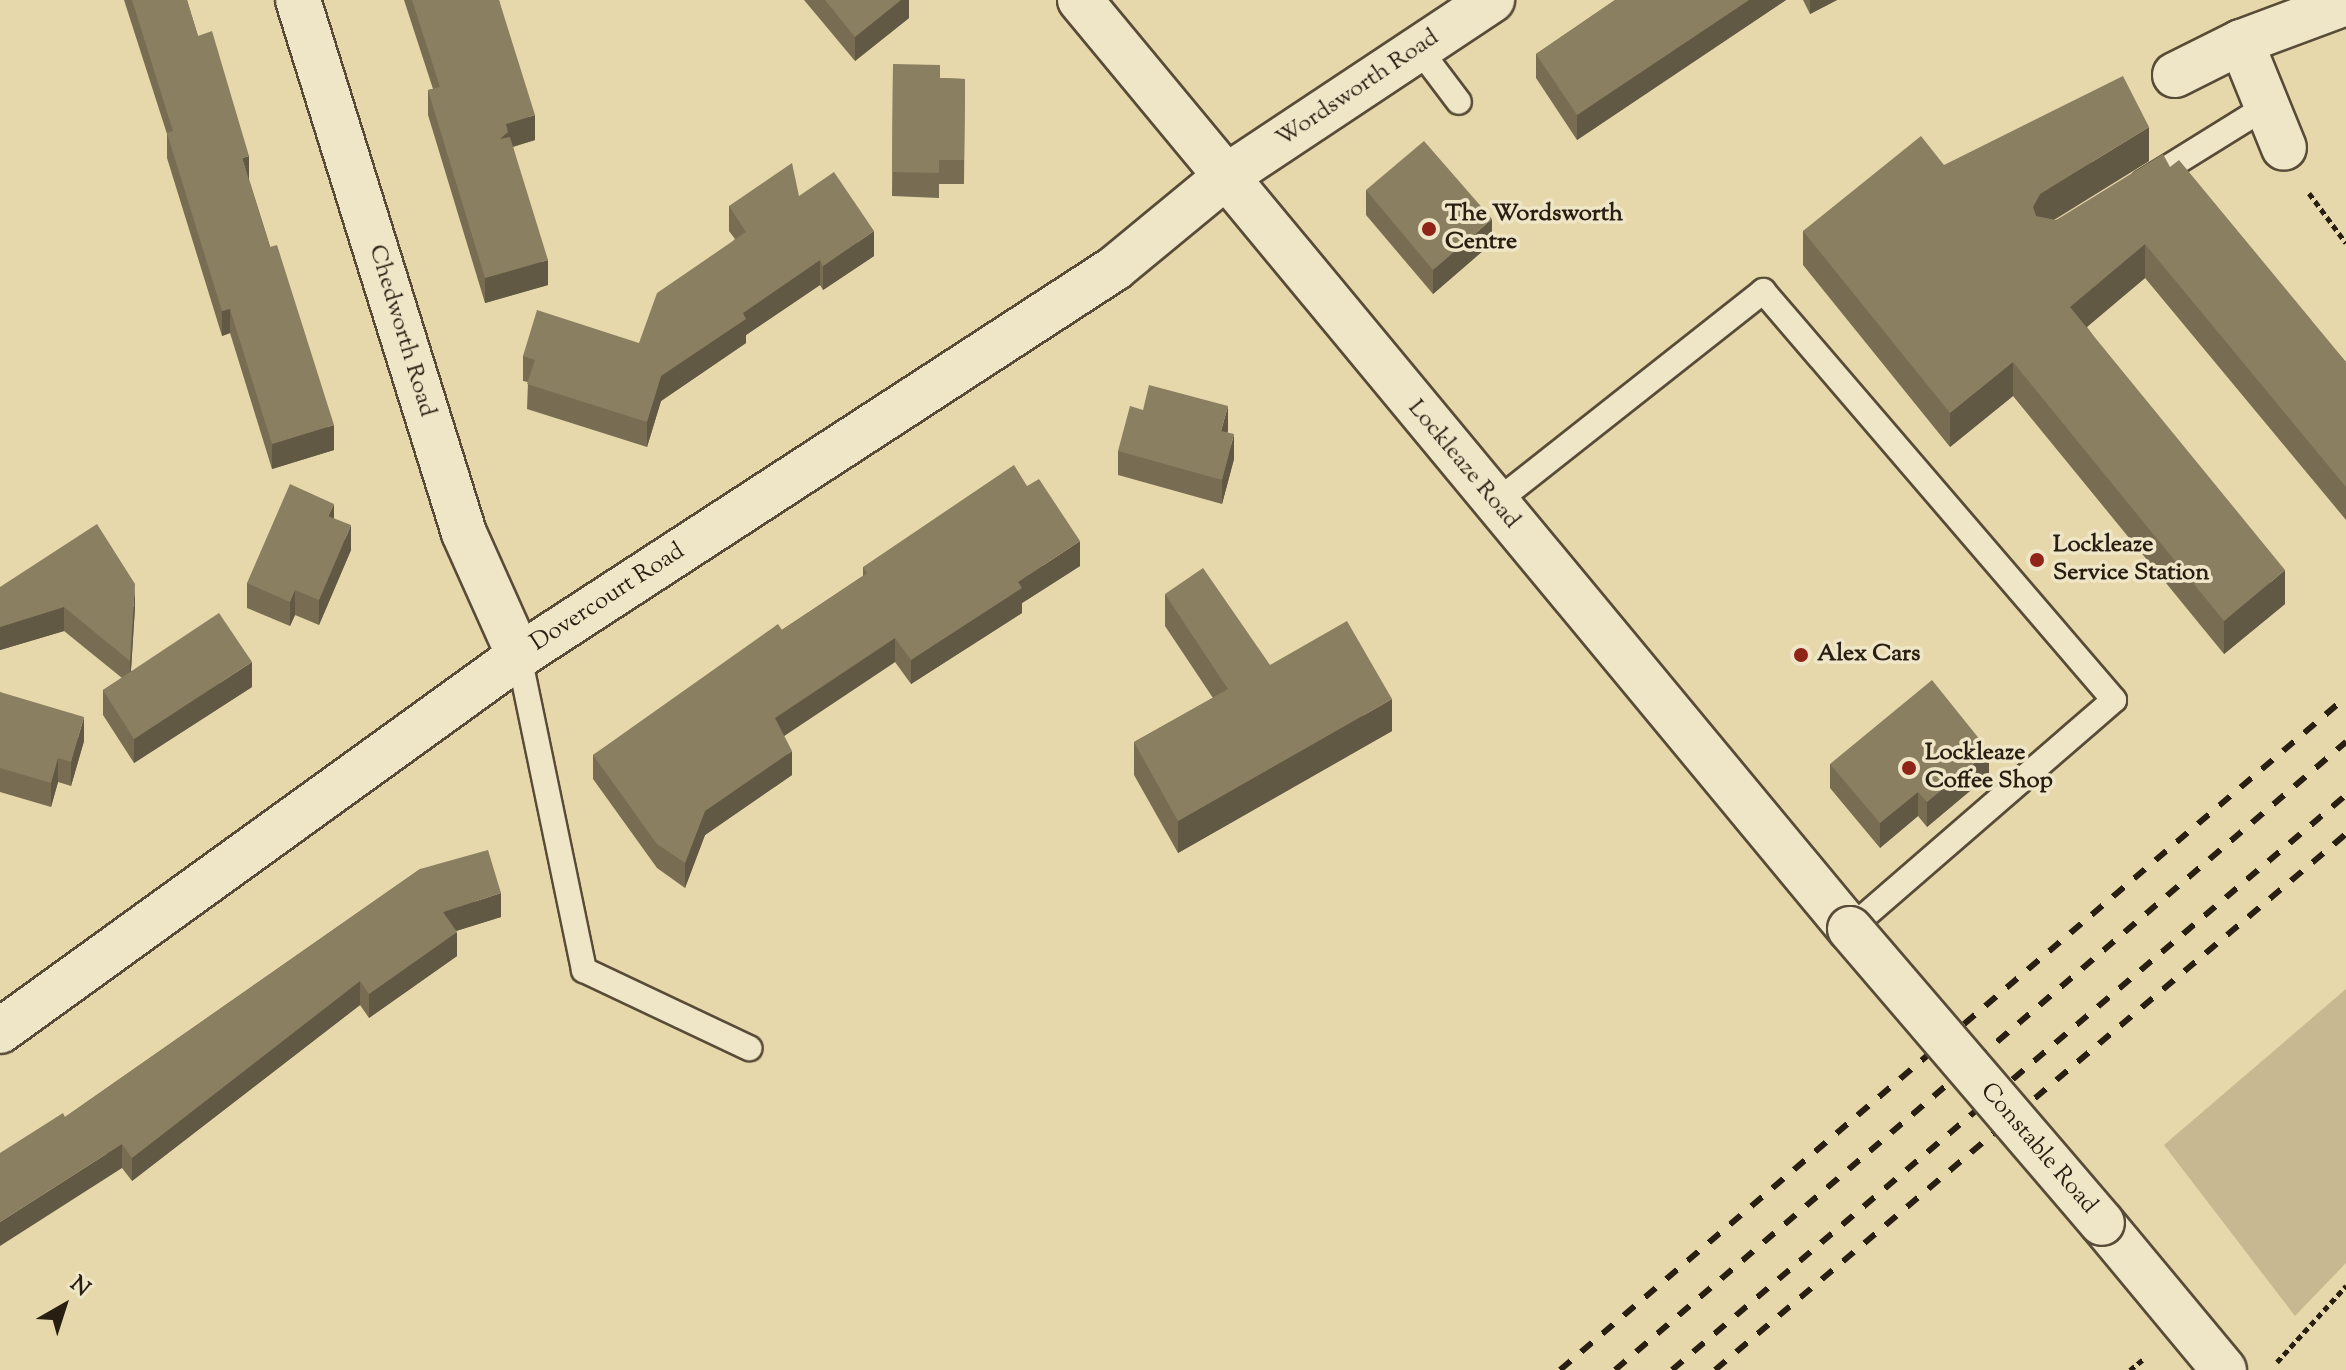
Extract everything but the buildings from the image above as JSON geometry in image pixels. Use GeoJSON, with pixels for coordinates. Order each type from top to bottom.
{"type":"FeatureCollection","features":[{"type":"Feature","properties":{"kind":"street","name":"Chedworth Road"},"geometry":{"type":"LineString","coordinates":[[298,0],[464,533],[519,656]]}},
{"type":"Feature","properties":{"kind":"street","name":"Lockleaze Road"},"geometry":{"type":"LineString","coordinates":[[1080,0],[1224,178],[1850,929]]}},
{"type":"Feature","properties":{"kind":"street","name":"Wordsworth Road"},"geometry":{"type":"LineString","coordinates":[[1224,178],[1492,0]]}},
{"type":"Feature","properties":{"kind":"street"},"geometry":{"type":"LineString","coordinates":[[2175,75],[2241,42],[2346,3]]}},
{"type":"Feature","properties":{"kind":"street"},"geometry":{"type":"LineString","coordinates":[[2241,42],[2284,148]]}},
{"type":"Feature","properties":{"kind":"street","name":"Dovercourt Road"},"geometry":{"type":"LineString","coordinates":[[0,1031],[519,656],[1115,268],[1224,178]]}},
{"type":"Feature","properties":{"kind":"street","name":"Constable Road"},"geometry":{"type":"LineString","coordinates":[[1850,929],[2224,1370]]}},
{"type":"Feature","properties":{"kind":"lane"},"geometry":{"type":"LineString","coordinates":[[1419,49],[1459,102]]}},
{"type":"Feature","properties":{"kind":"lane"},"geometry":{"type":"LineString","coordinates":[[2125,193],[2267,106]]}},
{"type":"Feature","properties":{"kind":"lane"},"geometry":{"type":"LineString","coordinates":[[1495,503],[1763,291],[2114,700],[1850,929]]}},
{"type":"Feature","properties":{"kind":"lane"},"geometry":{"type":"LineString","coordinates":[[519,656],[584,970],[749,1048]]}},
{"type":"Feature","properties":{"kind":"path"},"geometry":{"type":"LineString","coordinates":[[2284,148],[2323,218],[2346,243]]}},
{"type":"Feature","properties":{"kind":"path"},"geometry":{"type":"LineString","coordinates":[[2268,1370],[2346,1286]]}},
{"type":"Feature","properties":{"kind":"shaded area"},"geometry":{"type":"Polygon","coordinates":[[[2346,989],[2346,1263],[2295,1316],[2164,1145],[2346,989]]]}},
{"type":"Feature","properties":{"kind":"railway"},"geometry":{"type":"LineString","coordinates":[[1560,1370],[2346,697]]}},
{"type":"Feature","properties":{"kind":"railway"},"geometry":{"type":"LineString","coordinates":[[1615,1370],[2346,742]]}},
{"type":"Feature","properties":{"kind":"railway"},"geometry":{"type":"LineString","coordinates":[[1672,1370],[2346,795]]}},
{"type":"Feature","properties":{"kind":"railway"},"geometry":{"type":"LineString","coordinates":[[1715,1370],[2346,834]]}},
{"type":"Feature","properties":{"kind":"place","name":"The Wordsworth Centre"},"geometry":{"type":"Point","coordinates":[1429,229]}},
{"type":"Feature","properties":{"kind":"place","name":"Lockleaze Service Station"},"geometry":{"type":"Point","coordinates":[2037,560]}},
{"type":"Feature","properties":{"kind":"place","name":"Alex Cars"},"geometry":{"type":"Point","coordinates":[1801,655]}},
{"type":"Feature","properties":{"kind":"place","name":"Lockleaze Coffee Shop"},"geometry":{"type":"Point","coordinates":[1909,768]}}]}
